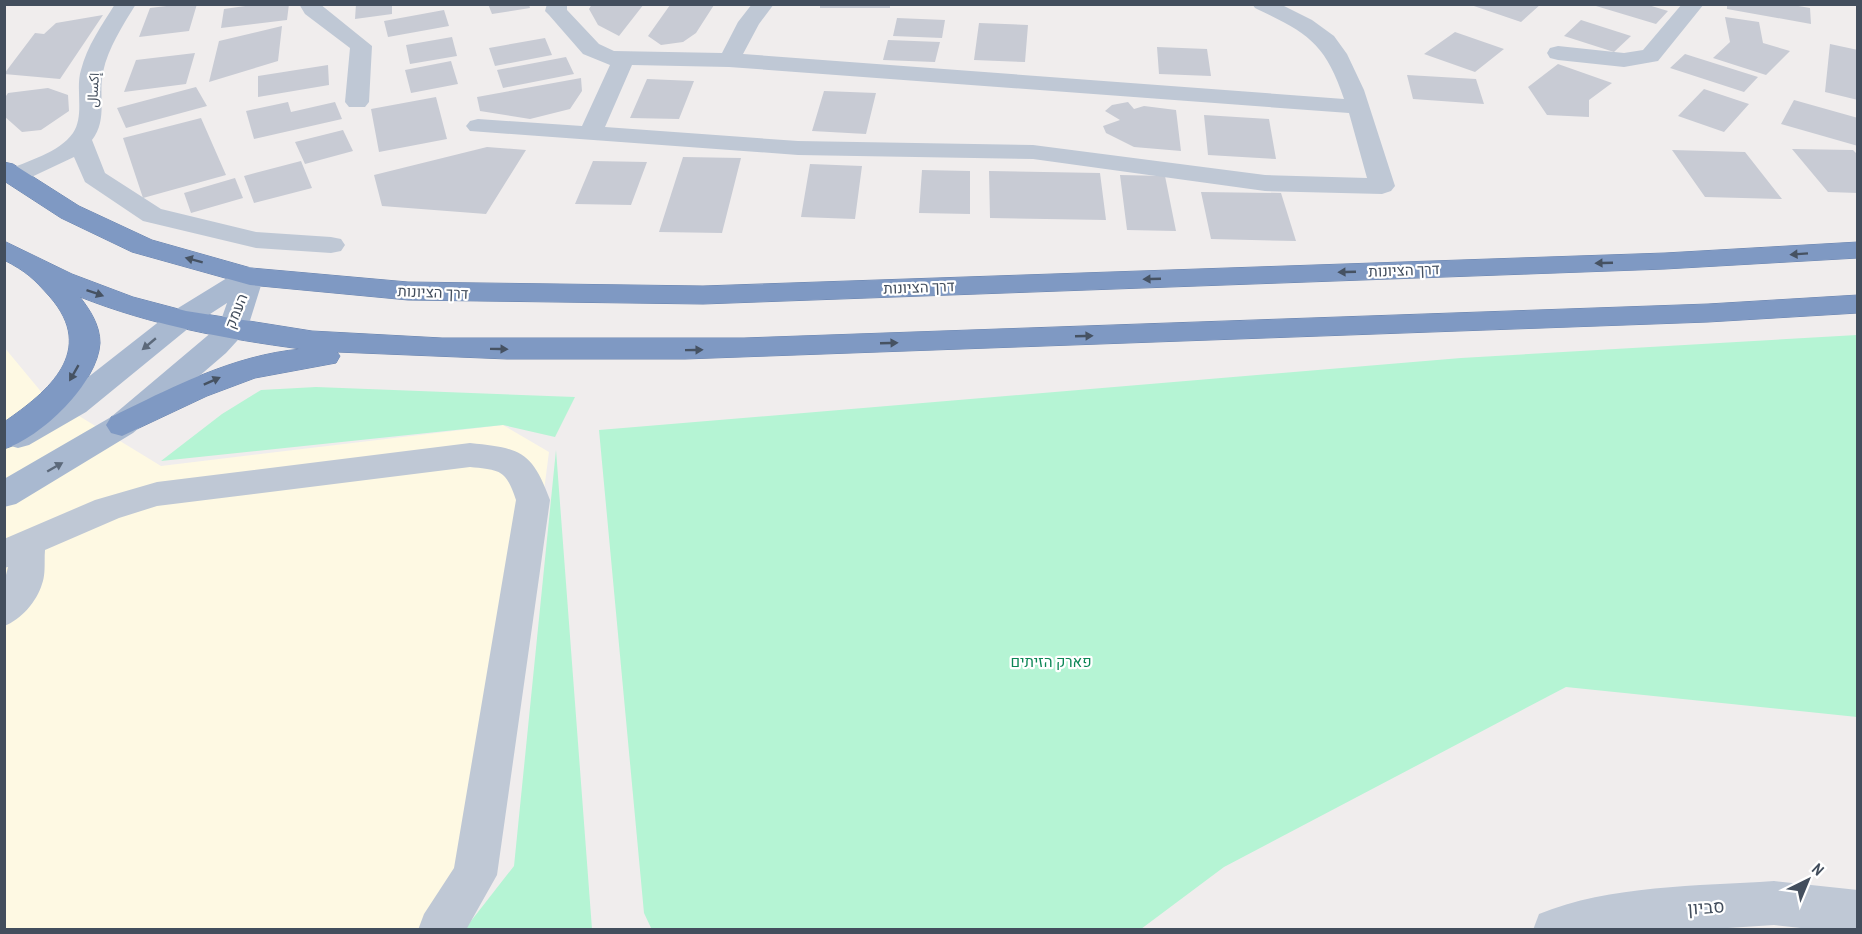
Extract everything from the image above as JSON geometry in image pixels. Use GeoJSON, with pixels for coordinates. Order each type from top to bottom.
{"type":"FeatureCollection","features":[{"type":"Feature","properties":{"kind":"highway","name":"דרך הציונות"},"geometry":{"type":"LineString","coordinates":[[9,173],[70,212],[142,246],[250,276],[408,291],[703,295],[1665,261],[1857,250]]}},
{"type":"Feature","properties":{"kind":"highway"},"geometry":{"type":"LineString","coordinates":[[4,249],[69,284],[180,320],[301,341],[464,348],[718,349],[1708,313],[1857,304]]}},
{"type":"Feature","properties":{"kind":"highway"},"geometry":{"type":"LineString","coordinates":[[4,438],[34,418],[55,398],[73,377],[84,352],[86,339],[81,320],[40,269]]}},
{"type":"Feature","properties":{"kind":"highway"},"geometry":{"type":"LineString","coordinates":[[122,425],[216,378],[257,366],[301,358],[464,348]]}},
{"type":"Feature","properties":{"kind":"main road","name":"העמק"},"geometry":{"type":"LineString","coordinates":[[4,445],[75,404],[180,320],[250,276]]}},
{"type":"Feature","properties":{"kind":"main road","name":"העמק"},"geometry":{"type":"LineString","coordinates":[[4,495],[122,425],[232,330],[250,276]]}},
{"type":"Feature","properties":{"kind":"street","name":"إكسال"},"geometry":{"type":"LineString","coordinates":[[80,140],[92,118],[92,72],[110,27],[126,4]]}},
{"type":"Feature","properties":{"kind":"street"},"geometry":{"type":"LineString","coordinates":[[309,4],[312,10],[361,46],[357,102]]}},
{"type":"Feature","properties":{"kind":"street"},"geometry":{"type":"LineString","coordinates":[[557,4],[556,11],[591,49],[610,58],[729,60],[1358,107]]}},
{"type":"Feature","properties":{"kind":"street"},"geometry":{"type":"LineString","coordinates":[[729,60],[749,22],[764,4]]}},
{"type":"Feature","properties":{"kind":"street"},"geometry":{"type":"LineString","coordinates":[[478,126],[798,148],[1033,152],[1265,183],[1382,186],[1358,107],[1339,59],[1324,40],[1295,20],[1262,4]]}},
{"type":"Feature","properties":{"kind":"street"},"geometry":{"type":"LineString","coordinates":[[1558,53],[1624,60],[1650,56],[1694,4]]}},
{"type":"Feature","properties":{"kind":"street"},"geometry":{"type":"LineString","coordinates":[[590,134],[624,58]]}},
{"type":"Feature","properties":{"kind":"street"},"geometry":{"type":"LineString","coordinates":[[9,173],[62,153],[80,140],[94,177],[152,215],[256,240],[331,245]]}},
{"type":"Feature","properties":{"kind":"street"},"geometry":{"type":"LineString","coordinates":[[4,611],[26,583],[16,549],[107,509],[157,494],[470,455],[508,459],[524,473],[533,500],[475,876],[440,930]]}},
{"type":"Feature","properties":{"kind":"street","name":"סביון"},"geometry":{"type":"LineString","coordinates":[[1555,930],[1646,911],[1774,903],[1857,912]]}},
{"type":"Feature","properties":{"kind":"shaded area"},"geometry":{"type":"Polygon","coordinates":[[[4,347],[43,394],[161,466],[503,425],[549,452],[495,869],[427,929],[5,929],[4,347]]]}},
{"type":"Feature","properties":{"kind":"green space","name":"פארק הזיתים"},"geometry":{"type":"Polygon","coordinates":[[[1857,335],[1857,717],[1566,687],[1224,867],[1141,929],[652,930],[644,913],[599,430],[1461,358],[1857,335]]]}},
{"type":"Feature","properties":{"kind":"green space"},"geometry":{"type":"Polygon","coordinates":[[[316,387],[575,397],[555,437],[503,425],[161,461],[222,414],[261,390],[316,387]]]}},
{"type":"Feature","properties":{"kind":"green space"},"geometry":{"type":"Polygon","coordinates":[[[556,450],[592,929],[464,930],[514,866],[556,450]]]}},
{"type":"Feature","properties":{"kind":"building"},"geometry":{"type":"Polygon","coordinates":[[[197,4],[189,31],[139,37],[150,8],[197,4]]]}},
{"type":"Feature","properties":{"kind":"building"},"geometry":{"type":"Polygon","coordinates":[[[260,4],[289,4],[287,20],[221,28],[224,9],[260,4]]]}},
{"type":"Feature","properties":{"kind":"building"},"geometry":{"type":"Polygon","coordinates":[[[356,4],[392,4],[392,14],[355,19],[356,4]]]}},
{"type":"Feature","properties":{"kind":"building"},"geometry":{"type":"Polygon","coordinates":[[[488,4],[529,4],[530,8],[492,14],[488,4]]]}},
{"type":"Feature","properties":{"kind":"building"},"geometry":{"type":"Polygon","coordinates":[[[592,4],[644,4],[619,36],[598,25],[589,9],[592,4]]]}},
{"type":"Feature","properties":{"kind":"building"},"geometry":{"type":"Polygon","coordinates":[[[820,4],[890,4],[890,8],[820,8],[820,4]]]}},
{"type":"Feature","properties":{"kind":"building"},"geometry":{"type":"Polygon","coordinates":[[[1468,4],[1541,4],[1521,22],[1468,4]]]}},
{"type":"Feature","properties":{"kind":"building"},"geometry":{"type":"Polygon","coordinates":[[[1598,4],[1645,4],[1668,11],[1656,24],[1596,6],[1598,4]]]}},
{"type":"Feature","properties":{"kind":"building"},"geometry":{"type":"Polygon","coordinates":[[[1727,4],[1787,4],[1810,8],[1811,24],[1727,9],[1727,4]]]}},
{"type":"Feature","properties":{"kind":"building"},"geometry":{"type":"Polygon","coordinates":[[[670,5],[714,5],[696,33],[683,42],[661,45],[648,36],[670,5]]]}},
{"type":"Feature","properties":{"kind":"building"},"geometry":{"type":"Polygon","coordinates":[[[444,10],[449,26],[388,37],[384,21],[444,10]]]}},
{"type":"Feature","properties":{"kind":"building"},"geometry":{"type":"Polygon","coordinates":[[[103,15],[60,79],[4,74],[35,33],[44,34],[56,23],[103,15]]]}},
{"type":"Feature","properties":{"kind":"building"},"geometry":{"type":"Polygon","coordinates":[[[1725,17],[1759,22],[1763,43],[1790,51],[1766,75],[1713,58],[1730,42],[1725,17]]]}},
{"type":"Feature","properties":{"kind":"building"},"geometry":{"type":"Polygon","coordinates":[[[897,18],[945,20],[942,38],[893,36],[897,18]]]}},
{"type":"Feature","properties":{"kind":"building"},"geometry":{"type":"Polygon","coordinates":[[[1581,20],[1631,36],[1614,52],[1564,36],[1581,20]]]}},
{"type":"Feature","properties":{"kind":"building"},"geometry":{"type":"Polygon","coordinates":[[[979,23],[1028,25],[1025,62],[974,60],[979,23]]]}},
{"type":"Feature","properties":{"kind":"building"},"geometry":{"type":"Polygon","coordinates":[[[282,26],[278,61],[209,82],[219,41],[282,26]]]}},
{"type":"Feature","properties":{"kind":"building"},"geometry":{"type":"Polygon","coordinates":[[[1455,32],[1504,49],[1475,72],[1424,54],[1455,32]]]}},
{"type":"Feature","properties":{"kind":"building"},"geometry":{"type":"Polygon","coordinates":[[[452,37],[457,56],[410,64],[406,45],[452,37]]]}},
{"type":"Feature","properties":{"kind":"building"},"geometry":{"type":"Polygon","coordinates":[[[545,38],[552,55],[495,66],[489,48],[545,38]]]}},
{"type":"Feature","properties":{"kind":"building"},"geometry":{"type":"Polygon","coordinates":[[[888,40],[940,42],[935,62],[883,60],[888,40]]]}},
{"type":"Feature","properties":{"kind":"building"},"geometry":{"type":"Polygon","coordinates":[[[1830,44],[1858,50],[1858,100],[1825,92],[1830,44]]]}},
{"type":"Feature","properties":{"kind":"building"},"geometry":{"type":"Polygon","coordinates":[[[1157,47],[1207,49],[1211,76],[1159,74],[1157,47]]]}},
{"type":"Feature","properties":{"kind":"building"},"geometry":{"type":"Polygon","coordinates":[[[195,53],[186,84],[124,92],[136,60],[195,53]]]}},
{"type":"Feature","properties":{"kind":"building"},"geometry":{"type":"Polygon","coordinates":[[[1685,54],[1758,77],[1744,92],[1670,68],[1685,54]]]}},
{"type":"Feature","properties":{"kind":"building"},"geometry":{"type":"Polygon","coordinates":[[[566,57],[574,74],[503,88],[497,70],[566,57]]]}},
{"type":"Feature","properties":{"kind":"building"},"geometry":{"type":"Polygon","coordinates":[[[451,61],[458,84],[411,93],[405,70],[451,61]]]}},
{"type":"Feature","properties":{"kind":"building"},"geometry":{"type":"Polygon","coordinates":[[[1558,64],[1612,83],[1589,100],[1589,117],[1547,115],[1528,87],[1558,64]]]}},
{"type":"Feature","properties":{"kind":"building"},"geometry":{"type":"Polygon","coordinates":[[[328,65],[329,85],[258,97],[258,76],[328,65]]]}},
{"type":"Feature","properties":{"kind":"building"},"geometry":{"type":"Polygon","coordinates":[[[1407,75],[1476,79],[1484,104],[1413,99],[1407,75]]]}},
{"type":"Feature","properties":{"kind":"building"},"geometry":{"type":"Polygon","coordinates":[[[581,78],[582,91],[570,109],[530,119],[480,111],[477,97],[581,78]]]}},
{"type":"Feature","properties":{"kind":"building"},"geometry":{"type":"Polygon","coordinates":[[[647,79],[694,81],[679,119],[630,118],[647,79]]]}},
{"type":"Feature","properties":{"kind":"building"},"geometry":{"type":"Polygon","coordinates":[[[196,87],[207,106],[126,128],[117,108],[196,87]]]}},
{"type":"Feature","properties":{"kind":"building"},"geometry":{"type":"Polygon","coordinates":[[[48,88],[68,95],[69,111],[41,130],[22,132],[4,116],[4,99],[8,93],[48,88]]]}},
{"type":"Feature","properties":{"kind":"building"},"geometry":{"type":"Polygon","coordinates":[[[1704,89],[1749,104],[1724,132],[1678,116],[1704,89]]]}},
{"type":"Feature","properties":{"kind":"building"},"geometry":{"type":"Polygon","coordinates":[[[824,91],[876,93],[866,134],[812,131],[824,91]]]}},
{"type":"Feature","properties":{"kind":"building"},"geometry":{"type":"Polygon","coordinates":[[[436,97],[447,139],[379,152],[371,109],[436,97]]]}},
{"type":"Feature","properties":{"kind":"building"},"geometry":{"type":"Polygon","coordinates":[[[1794,100],[1858,118],[1858,146],[1781,124],[1794,100]]]}},
{"type":"Feature","properties":{"kind":"building"},"geometry":{"type":"Polygon","coordinates":[[[288,102],[291,112],[335,102],[342,119],[254,139],[246,111],[288,102]]]}},
{"type":"Feature","properties":{"kind":"building"},"geometry":{"type":"Polygon","coordinates":[[[1128,102],[1134,109],[1144,106],[1176,110],[1181,151],[1134,147],[1106,133],[1103,126],[1120,120],[1105,111],[1112,105],[1128,102]]]}},
{"type":"Feature","properties":{"kind":"building"},"geometry":{"type":"Polygon","coordinates":[[[1204,115],[1269,119],[1276,159],[1208,155],[1204,115]]]}},
{"type":"Feature","properties":{"kind":"building"},"geometry":{"type":"Polygon","coordinates":[[[201,118],[226,175],[143,198],[123,138],[201,118]]]}},
{"type":"Feature","properties":{"kind":"building"},"geometry":{"type":"Polygon","coordinates":[[[343,130],[353,151],[305,164],[295,142],[343,130]]]}},
{"type":"Feature","properties":{"kind":"building"},"geometry":{"type":"Polygon","coordinates":[[[487,147],[526,150],[486,214],[382,206],[374,175],[487,147]]]}},
{"type":"Feature","properties":{"kind":"building"},"geometry":{"type":"Polygon","coordinates":[[[1792,149],[1853,150],[1858,155],[1858,193],[1828,192],[1792,149]]]}},
{"type":"Feature","properties":{"kind":"building"},"geometry":{"type":"Polygon","coordinates":[[[1672,150],[1745,152],[1782,199],[1705,197],[1672,150]]]}},
{"type":"Feature","properties":{"kind":"building"},"geometry":{"type":"Polygon","coordinates":[[[683,157],[741,158],[722,233],[659,232],[683,157]]]}},
{"type":"Feature","properties":{"kind":"building"},"geometry":{"type":"Polygon","coordinates":[[[301,161],[312,188],[254,203],[244,176],[301,161]]]}},
{"type":"Feature","properties":{"kind":"building"},"geometry":{"type":"Polygon","coordinates":[[[593,161],[647,162],[631,205],[575,204],[593,161]]]}},
{"type":"Feature","properties":{"kind":"building"},"geometry":{"type":"Polygon","coordinates":[[[810,164],[862,166],[855,219],[801,217],[810,164]]]}},
{"type":"Feature","properties":{"kind":"building"},"geometry":{"type":"Polygon","coordinates":[[[922,170],[970,171],[970,214],[919,213],[922,170]]]}},
{"type":"Feature","properties":{"kind":"building"},"geometry":{"type":"Polygon","coordinates":[[[989,171],[1100,173],[1106,220],[990,218],[989,171]]]}},
{"type":"Feature","properties":{"kind":"building"},"geometry":{"type":"Polygon","coordinates":[[[1120,175],[1165,176],[1176,231],[1127,230],[1120,175]]]}},
{"type":"Feature","properties":{"kind":"building"},"geometry":{"type":"Polygon","coordinates":[[[235,178],[243,198],[191,213],[184,193],[235,178]]]}},
{"type":"Feature","properties":{"kind":"building"},"geometry":{"type":"Polygon","coordinates":[[[1201,192],[1281,193],[1296,241],[1211,239],[1201,192]]]}}]}
